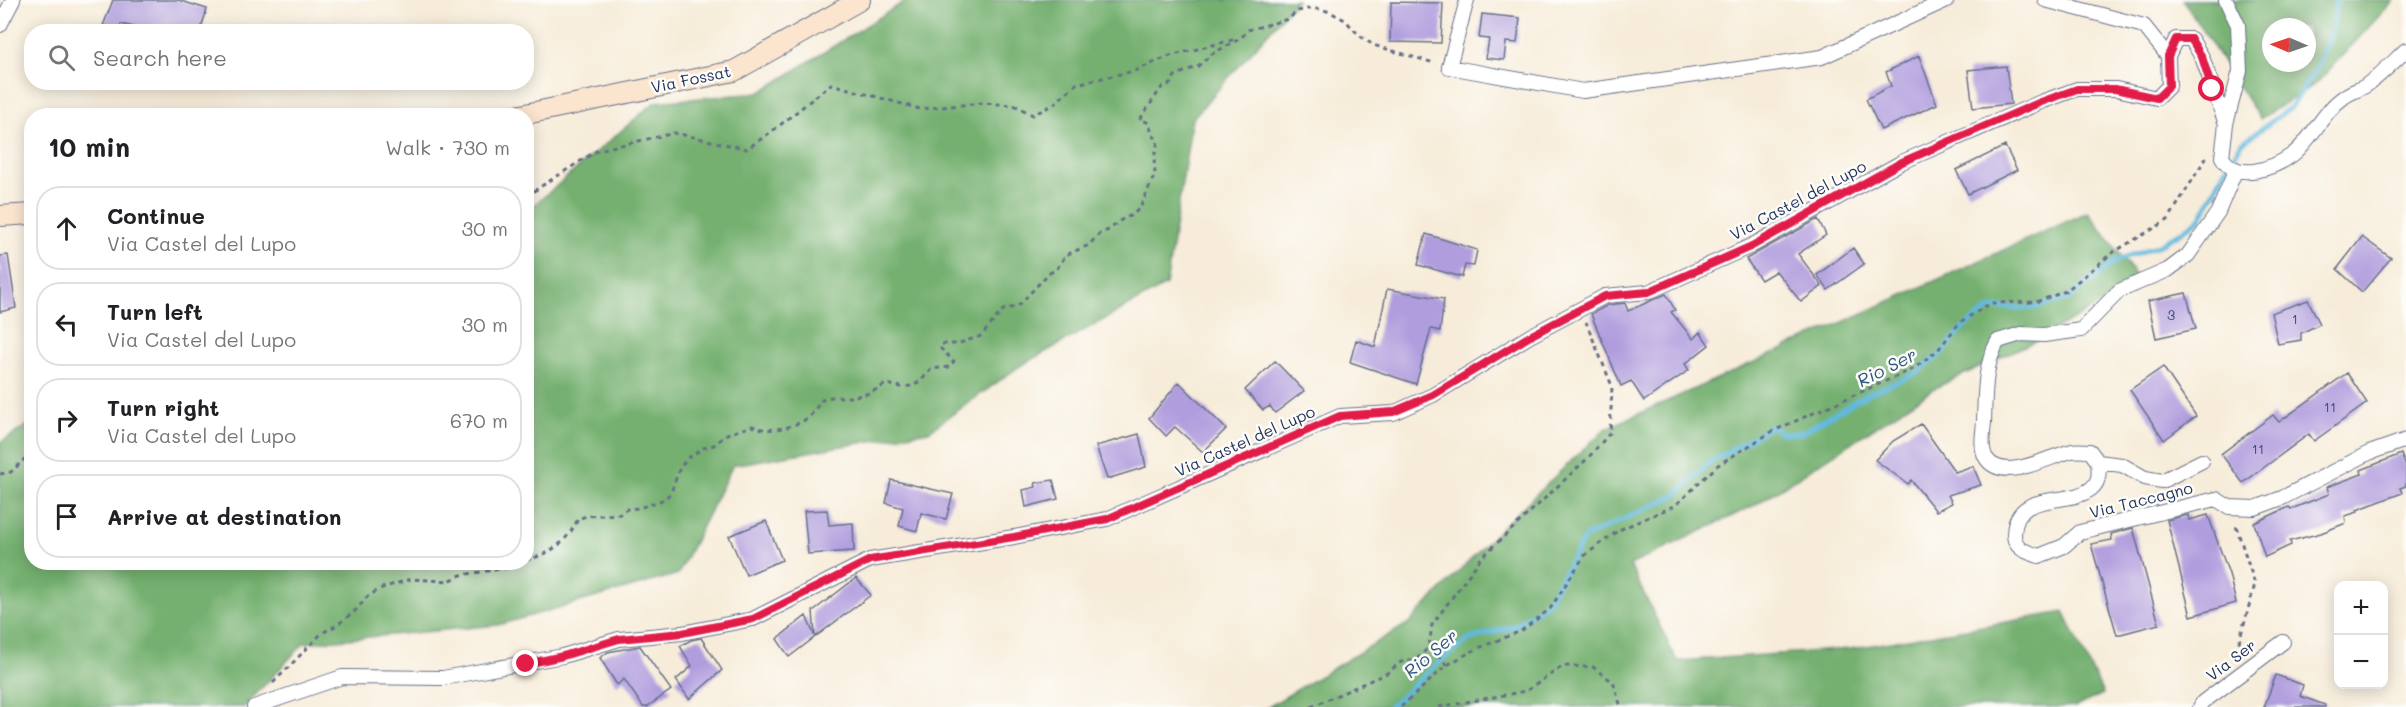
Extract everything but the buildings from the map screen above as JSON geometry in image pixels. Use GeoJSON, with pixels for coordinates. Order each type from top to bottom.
{"type":"FeatureCollection","features":[{"type":"Feature","properties":{"kind":"street"},"geometry":{"type":"LineString","coordinates":[[0,25],[13,0]]}},
{"type":"Feature","properties":{"kind":"street","name":"Via Fossat"},"geometry":{"type":"LineString","coordinates":[[534,112],[734,71],[860,0]]}},
{"type":"Feature","properties":{"kind":"street"},"geometry":{"type":"LineString","coordinates":[[1467,0],[1449,67],[1583,92],[1822,57],[1947,0]]}},
{"type":"Feature","properties":{"kind":"street"},"geometry":{"type":"LineString","coordinates":[[2045,0],[2144,26],[2168,56],[2176,39],[2191,39],[2202,57],[2226,124]]}},
{"type":"Feature","properties":{"kind":"street"},"geometry":{"type":"LineString","coordinates":[[2226,0],[2238,25],[2240,71],[2226,124],[2222,157],[2231,166],[2248,172],[2259,170],[2292,155],[2343,97],[2367,85],[2406,50]]}},
{"type":"Feature","properties":{"kind":"street","name":"Via Castel del Lupo"},"geometry":{"type":"LineString","coordinates":[[254,707],[342,677],[443,678],[563,656],[619,639],[682,633],[753,619],[870,560],[1014,537],[1107,519],[1340,416],[1393,412],[1433,395],[1530,336],[1605,296],[1648,292],[1752,246],[1902,162],[2041,102],[2077,89],[2115,89],[2157,98],[2169,86],[2168,56]]}},
{"type":"Feature","properties":{"kind":"street","name":"Via Taccagno"},"geometry":{"type":"LineString","coordinates":[[2231,166],[2218,212],[2188,255],[2168,270],[2119,291],[2081,330],[2044,335],[2021,334],[1998,341],[1991,352],[1985,382],[1983,446],[1986,458],[1998,468],[2014,470],[2074,450],[2090,451],[2098,462],[2100,476],[2092,488],[2081,493],[2028,506],[2014,523],[2014,540],[2022,550],[2039,556],[2064,546],[2080,532],[2216,499],[2229,507],[2254,508],[2282,498],[2369,453],[2406,440]]}},
{"type":"Feature","properties":{"kind":"street"},"geometry":{"type":"LineString","coordinates":[[0,216],[24,214]]}},
{"type":"Feature","properties":{"kind":"street","name":"Via Taccagno"},"geometry":{"type":"LineString","coordinates":[[2098,462],[2122,465],[2145,478],[2162,481],[2202,461]]}},
{"type":"Feature","properties":{"kind":"street","name":"Via Ser"},"geometry":{"type":"LineString","coordinates":[[2200,707],[2203,702],[2283,642]]}},
{"type":"Feature","properties":{"kind":"path"},"geometry":{"type":"LineString","coordinates":[[534,559],[562,544],[571,534],[578,519],[586,516],[620,514],[627,509],[639,508],[665,499],[671,492],[680,467],[688,458],[703,448],[714,445],[727,434],[752,426],[766,430],[785,428],[802,422],[810,416],[822,400],[870,393],[885,384],[901,387],[912,386],[921,381],[931,369],[949,367],[954,361],[941,349],[941,344],[957,344],[981,336],[1003,310],[1018,306],[1049,273],[1056,270],[1066,255],[1089,245],[1100,233],[1109,230],[1140,208],[1155,174],[1154,158],[1158,141],[1152,134],[1149,123],[1140,119],[1144,111],[1162,87],[1170,84],[1175,76],[1198,66],[1212,54],[1240,38],[1248,30],[1288,19],[1298,11],[1321,9],[1345,20],[1359,35],[1373,45],[1449,67]]}},
{"type":"Feature","properties":{"kind":"path"},"geometry":{"type":"LineString","coordinates":[[534,191],[598,150],[675,133],[747,149],[831,84],[920,109],[983,103],[1014,105],[1033,115],[1054,104],[1076,84],[1134,71],[1170,56],[1240,38]]}},
{"type":"Feature","properties":{"kind":"path"},"geometry":{"type":"LineString","coordinates":[[1401,707],[1446,663],[1521,631],[1550,609],[1584,556],[1619,530],[1676,505],[1718,465],[1773,430],[1913,369],[1938,350],[1960,322],[1991,303],[2037,302],[2066,291],[2112,253],[2168,220],[2226,124]]}},
{"type":"Feature","properties":{"kind":"path"},"geometry":{"type":"LineString","coordinates":[[1446,663],[1429,647],[1432,625],[1481,558],[1588,458],[1610,433],[1612,386],[1580,309]]}},
{"type":"Feature","properties":{"kind":"path"},"geometry":{"type":"LineString","coordinates":[[0,474],[11,472],[24,460]]}},
{"type":"Feature","properties":{"kind":"path"},"geometry":{"type":"LineString","coordinates":[[2229,507],[2255,584],[2237,654],[2231,665]]}},
{"type":"Feature","properties":{"kind":"path"},"geometry":{"type":"LineString","coordinates":[[268,688],[322,633],[337,625],[355,611],[368,596],[382,588],[411,579],[449,581],[461,575],[494,570]]}},
{"type":"Feature","properties":{"kind":"path"},"geometry":{"type":"LineString","coordinates":[[1311,707],[1387,673],[1401,662],[1418,658],[1426,650],[1435,652]]}},
{"type":"Feature","properties":{"kind":"path"},"geometry":{"type":"LineString","coordinates":[[1439,707],[1526,691],[1563,666],[1593,667],[1612,682],[1621,707]]}},
{"type":"Feature","properties":{"kind":"green space"},"geometry":{"type":"Polygon","coordinates":[[[907,0],[1297,0],[1192,119],[1166,285],[1020,366],[929,431],[733,465],[678,574],[498,625],[304,643],[244,707],[0,707],[0,443],[24,428],[24,570],[534,570],[534,205],[655,102],[759,93],[907,0]]]}},
{"type":"Feature","properties":{"kind":"green space"},"geometry":{"type":"Polygon","coordinates":[[[2183,0],[2394,0],[2317,83],[2260,119],[2183,0]]]}},
{"type":"Feature","properties":{"kind":"green space"},"geometry":{"type":"Polygon","coordinates":[[[2088,212],[2140,281],[2039,339],[1937,387],[1755,505],[1630,565],[1677,661],[1850,649],[2064,612],[2103,694],[2075,707],[1268,707],[1409,623],[1504,525],[1605,429],[2088,212]]]}},
{"type":"Feature","properties":{"kind":"waterway","name":"Rio Ser"},"geometry":{"type":"LineString","coordinates":[[1390,707],[1439,662],[1470,639],[1514,626],[1547,603],[1585,537],[1676,495],[1706,465],[1772,426],[1781,433],[1801,433],[1869,393],[1917,373],[1943,352],[1965,326],[1991,308],[2034,308],[2069,298],[2117,260],[2155,247],[2201,218],[2241,144],[2291,107],[2318,67],[2333,26],[2336,0]]}},
{"type":"Feature","properties":{"kind":"route"},"geometry":{"type":"LineString","coordinates":[[526,664],[563,656],[603,642],[682,633],[753,619],[870,560],[1014,537],[1107,519],[1340,416],[1393,412],[1433,395],[1530,336],[1605,296],[1648,292],[1752,246],[1902,162],[2041,102],[2077,89],[2115,89],[2157,98],[2169,86],[2168,56],[2176,39],[2191,39],[2202,57],[2212,89]]}}]}
